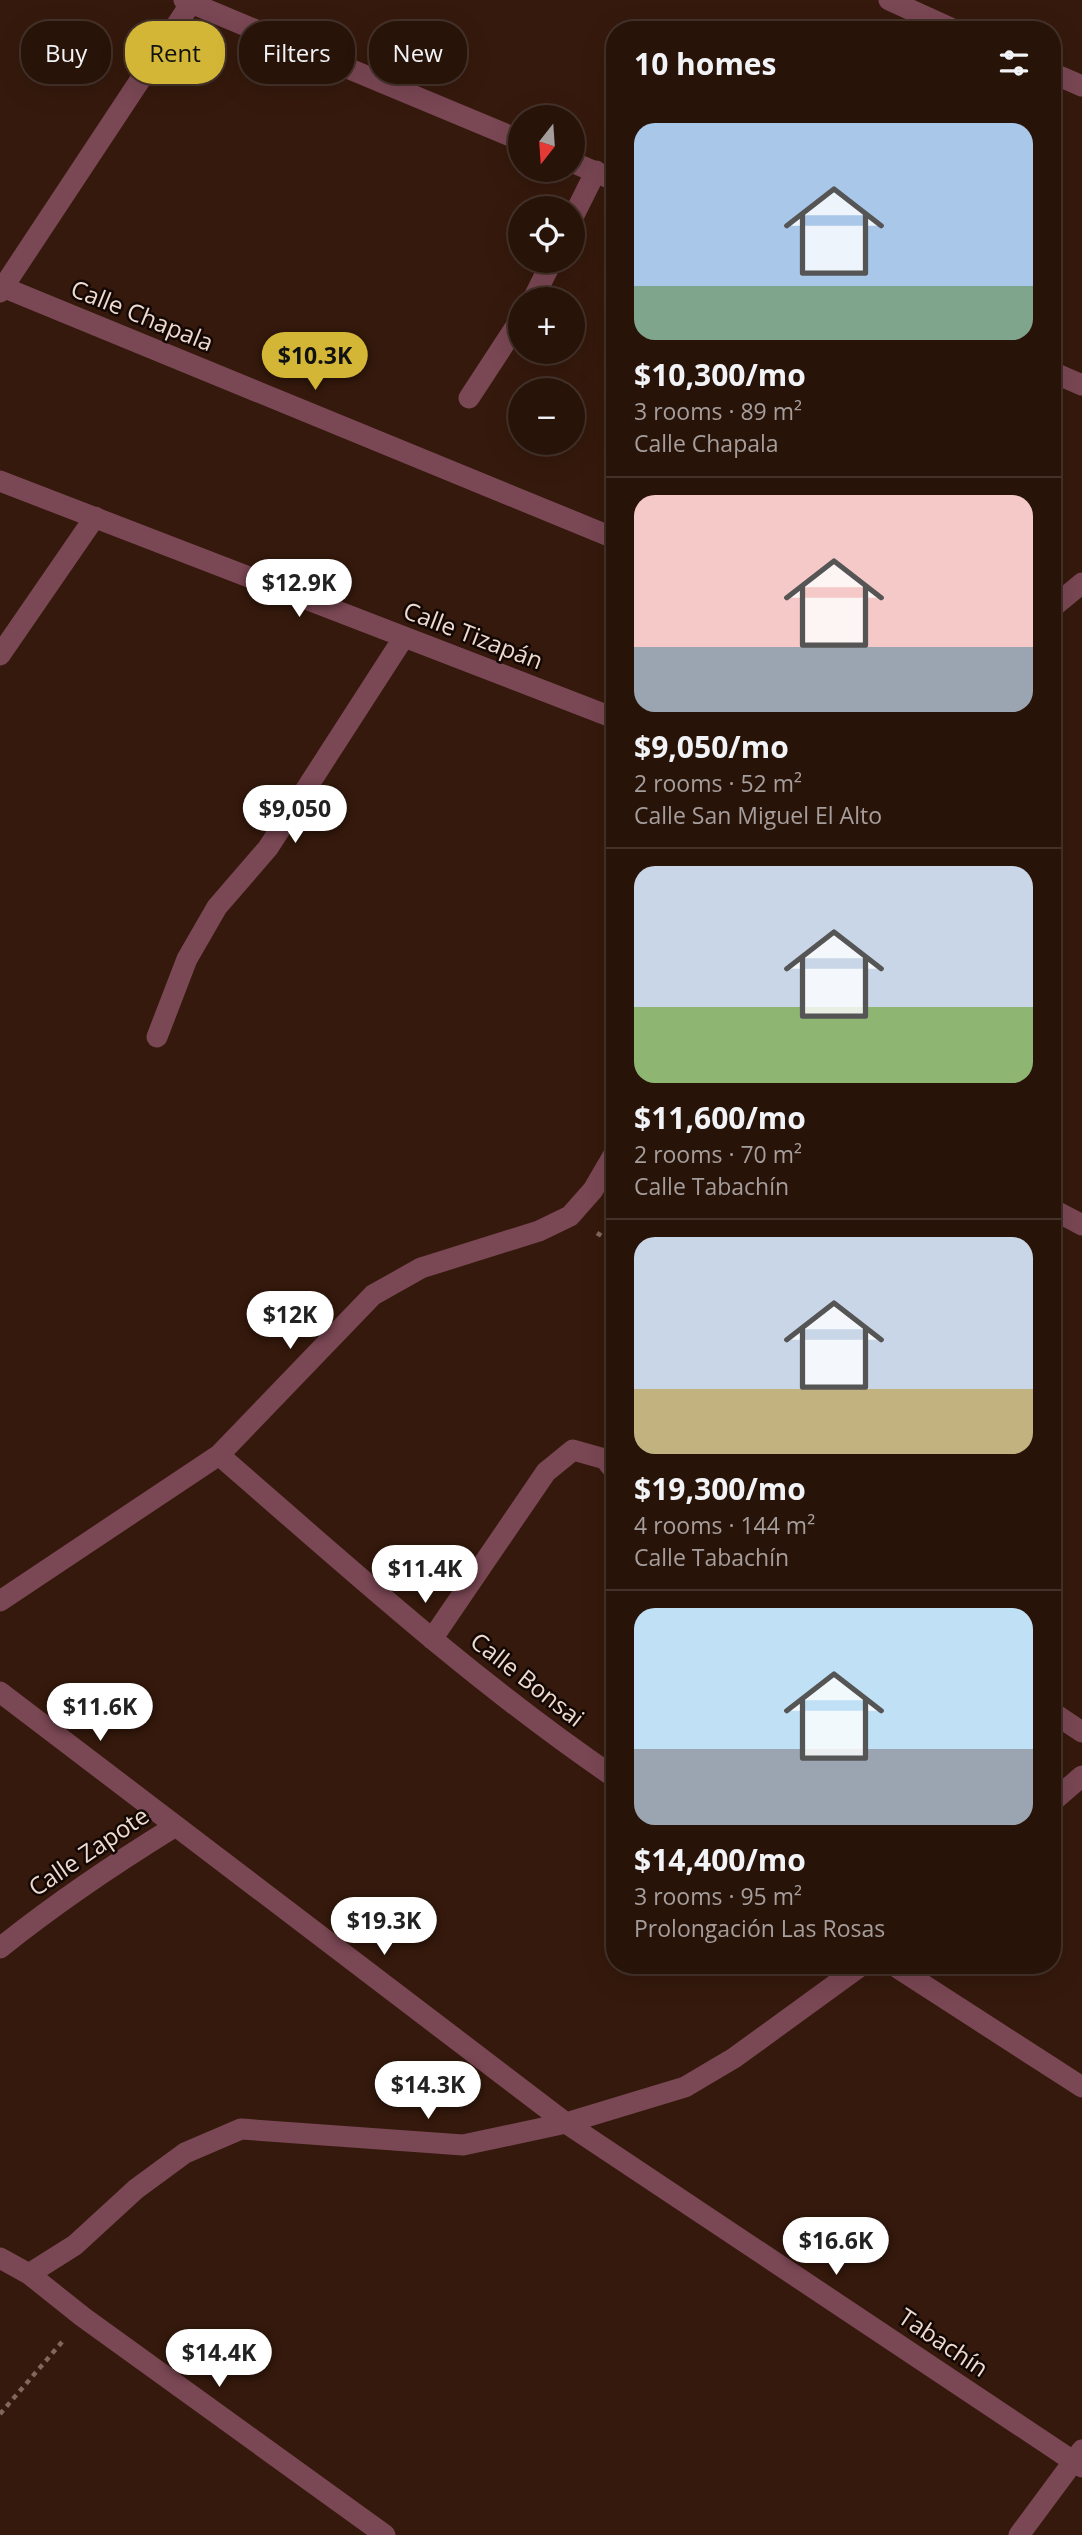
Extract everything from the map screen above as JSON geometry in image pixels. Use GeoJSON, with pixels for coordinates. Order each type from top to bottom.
{"type":"FeatureCollection","features":[{"type":"Feature","properties":{"kind":"street"},"geometry":{"type":"LineString","coordinates":[[889,0],[935,21]]}},
{"type":"Feature","properties":{"kind":"street"},"geometry":{"type":"LineString","coordinates":[[1,288],[189,1],[508,135]]}},
{"type":"Feature","properties":{"kind":"street"},"geometry":{"type":"LineString","coordinates":[[1061,77],[1082,86]]}},
{"type":"Feature","properties":{"kind":"street"},"geometry":{"type":"LineString","coordinates":[[585,167],[605,175],[585,202]]}},
{"type":"Feature","properties":{"kind":"street","name":"Calle Chapala"},"geometry":{"type":"LineString","coordinates":[[1,288],[606,535]]}},
{"type":"Feature","properties":{"kind":"street"},"geometry":{"type":"LineString","coordinates":[[469,398],[508,338]]}},
{"type":"Feature","properties":{"kind":"street"},"geometry":{"type":"LineString","coordinates":[[1061,376],[1082,385]]}},
{"type":"Feature","properties":{"kind":"street","name":"Calle Tizapán"},"geometry":{"type":"LineString","coordinates":[[0,481],[606,715]]}},
{"type":"Feature","properties":{"kind":"street"},"geometry":{"type":"LineString","coordinates":[[0,656],[95,517]]}},
{"type":"Feature","properties":{"kind":"street"},"geometry":{"type":"LineString","coordinates":[[1061,600],[1082,583]]}},
{"type":"Feature","properties":{"kind":"street"},"geometry":{"type":"LineString","coordinates":[[157,1037],[187,959],[217,907],[268,848],[404,638]]}},
{"type":"Feature","properties":{"kind":"street"},"geometry":{"type":"LineString","coordinates":[[0,1601],[219,1455],[373,1295],[421,1268],[539,1231],[570,1216],[593,1190],[606,1168]]}},
{"type":"Feature","properties":{"kind":"street"},"geometry":{"type":"LineString","coordinates":[[1061,1214],[1082,1225]]}},
{"type":"Feature","properties":{"kind":"street"},"geometry":{"type":"LineString","coordinates":[[432,1639],[546,1472],[573,1450],[606,1460]]}},
{"type":"Feature","properties":{"kind":"street","name":"Calle Bonsai"},"geometry":{"type":"LineString","coordinates":[[219,1455],[432,1639],[562,1742],[606,1772]]}},
{"type":"Feature","properties":{"kind":"street","name":"Tabachín"},"geometry":{"type":"LineString","coordinates":[[0,1692],[566,2123],[1079,2459]]}},
{"type":"Feature","properties":{"kind":"street"},"geometry":{"type":"LineString","coordinates":[[1061,1718],[1082,1732]]}},
{"type":"Feature","properties":{"kind":"street"},"geometry":{"type":"LineString","coordinates":[[1061,1794],[1082,1776]]}},
{"type":"Feature","properties":{"kind":"street","name":"Calle Zapote"},"geometry":{"type":"LineString","coordinates":[[0,1948],[106,1870],[174,1827]]}},
{"type":"Feature","properties":{"kind":"street"},"geometry":{"type":"LineString","coordinates":[[29,2274],[75,2245],[136,2189],[185,2153],[241,2130],[463,2145],[566,2123],[684,2087],[734,2058],[850,1974]]}},
{"type":"Feature","properties":{"kind":"street"},"geometry":{"type":"LineString","coordinates":[[907,1974],[1082,2087]]}},
{"type":"Feature","properties":{"kind":"street"},"geometry":{"type":"LineString","coordinates":[[0,2258],[29,2274],[83,2317],[385,2535]]}},
{"type":"Feature","properties":{"kind":"street"},"geometry":{"type":"LineString","coordinates":[[1018,2535],[1079,2459]]}},
{"type":"Feature","properties":{"kind":"path"},"geometry":{"type":"LineString","coordinates":[[0,2414],[83,2317]]}}]}
